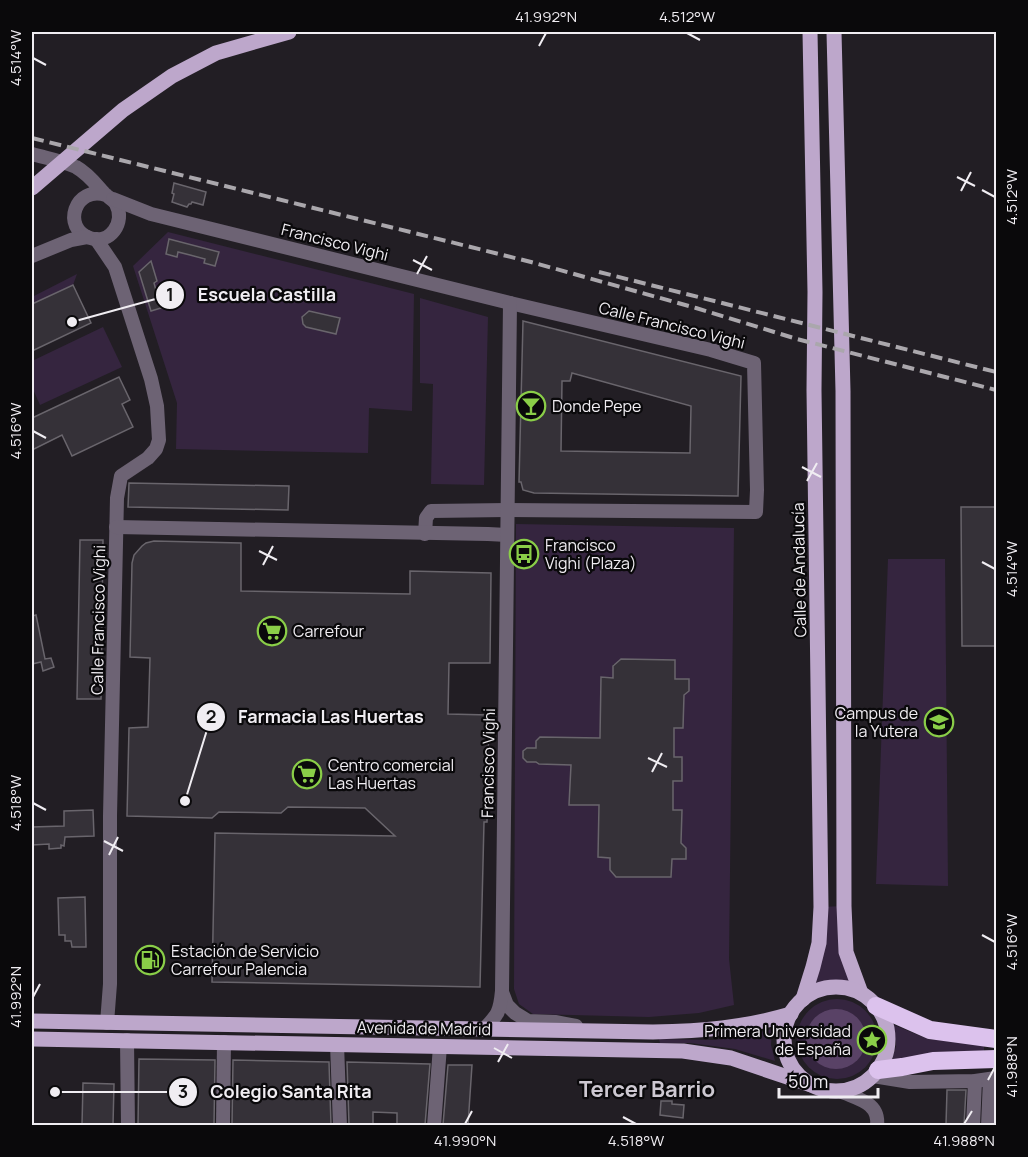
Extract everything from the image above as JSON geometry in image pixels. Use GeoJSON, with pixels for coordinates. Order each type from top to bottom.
{"type":"FeatureCollection","features":[{"type":"Feature","properties":{"kind":"highway"},"geometry":{"type":"LineString","coordinates":[[876,1006],[930,1030],[996,1039]]}},
{"type":"Feature","properties":{"kind":"highway"},"geometry":{"type":"LineString","coordinates":[[875,1073],[933,1061],[996,1059]]}},
{"type":"Feature","properties":{"kind":"main road"},"geometry":{"type":"LineString","coordinates":[[33,186],[123,110],[172,76],[216,53],[290,32]]}},
{"type":"Feature","properties":{"kind":"main road","name":"Calle de Andalucía"},"geometry":{"type":"LineString","coordinates":[[803,999],[819,943],[821,907],[810,32]]}},
{"type":"Feature","properties":{"kind":"main road"},"geometry":{"type":"LineString","coordinates":[[834,32],[843,391],[843,906],[846,952],[861,993]]}},
{"type":"Feature","properties":{"kind":"main road"},"geometry":{"type":"LineString","coordinates":[[831,987],[846,988],[861,993],[870,999],[884,1017],[888,1031],[885,1058],[875,1073],[863,1084],[852,1089],[825,1090],[811,1085],[798,1075],[789,1062],[785,1047],[785,1030],[790,1014],[803,999],[817,991],[831,987]]}},
{"type":"Feature","properties":{"kind":"main road","name":"Avenida de Madrid"},"geometry":{"type":"LineString","coordinates":[[32,1022],[483,1030],[693,1031],[736,1027],[790,1014]]}},
{"type":"Feature","properties":{"kind":"main road","name":"Avenida de Madrid"},"geometry":{"type":"LineString","coordinates":[[32,1038],[683,1051],[731,1058],[811,1085]]}},
{"type":"Feature","properties":{"kind":"street"},"geometry":{"type":"LineString","coordinates":[[32,154],[76,167],[93,180],[117,206],[120,213],[113,246],[115,267],[158,406],[159,440],[156,449],[148,458],[121,476],[117,498],[116,527]]}},
{"type":"Feature","properties":{"kind":"street"},"geometry":{"type":"LineString","coordinates":[[76,167],[80,189],[74,220],[81,233],[92,238],[115,267]]}},
{"type":"Feature","properties":{"kind":"street"},"geometry":{"type":"LineString","coordinates":[[79,201],[92,194],[109,197]]}},
{"type":"Feature","properties":{"kind":"street","name":"Francisco Vighi"},"geometry":{"type":"LineString","coordinates":[[109,197],[151,214],[510,303]]}},
{"type":"Feature","properties":{"kind":"street","name":"Francisco Vighi"},"geometry":{"type":"LineString","coordinates":[[117,227],[129,216],[151,214]]}},
{"type":"Feature","properties":{"kind":"street"},"geometry":{"type":"LineString","coordinates":[[32,256],[71,240],[104,238],[117,227]]}},
{"type":"Feature","properties":{"kind":"street"},"geometry":{"type":"LineString","coordinates":[[507,535],[510,303]]}},
{"type":"Feature","properties":{"kind":"street","name":"Calle Francisco Vighi"},"geometry":{"type":"LineString","coordinates":[[425,534],[426,518],[431,511],[756,512],[754,363],[711,350],[510,303]]}},
{"type":"Feature","properties":{"kind":"street","name":"Calle Francisco Vighi"},"geometry":{"type":"LineString","coordinates":[[107,1023],[110,984],[110,816],[116,527],[507,535]]}},
{"type":"Feature","properties":{"kind":"street","name":"Francisco Vighi"},"geometry":{"type":"LineString","coordinates":[[483,1030],[495,1018],[501,1006],[502,991],[507,535]]}},
{"type":"Feature","properties":{"kind":"street"},"geometry":{"type":"LineString","coordinates":[[502,991],[507,1005],[528,1021],[555,1022],[608,1031]]}},
{"type":"Feature","properties":{"kind":"street"},"geometry":{"type":"LineString","coordinates":[[127,1040],[128,1125]]}},
{"type":"Feature","properties":{"kind":"street"},"geometry":{"type":"LineString","coordinates":[[223,1125],[224,1042]]}},
{"type":"Feature","properties":{"kind":"street"},"geometry":{"type":"LineString","coordinates":[[338,1044],[340,1125]]}},
{"type":"Feature","properties":{"kind":"street"},"geometry":{"type":"LineString","coordinates":[[434,1125],[440,1046]]}},
{"type":"Feature","properties":{"kind":"street"},"geometry":{"type":"LineString","coordinates":[[875,1073],[910,1082],[975,1081],[993,1078],[988,1125]]}},
{"type":"Feature","properties":{"kind":"street"},"geometry":{"type":"LineString","coordinates":[[973,1125],[975,1081]]}},
{"type":"Feature","properties":{"kind":"street"},"geometry":{"type":"LineString","coordinates":[[840,1091],[871,1106],[876,1112],[878,1125]]}},
{"type":"Feature","properties":{"kind":"shaded area"},"geometry":{"type":"Polygon","coordinates":[[[168,232],[414,294],[412,411],[369,408],[368,453],[176,449],[177,403],[133,266],[168,232]]]}},
{"type":"Feature","properties":{"kind":"shaded area"},"geometry":{"type":"Polygon","coordinates":[[[77,274],[73,285],[32,304],[32,297],[77,274]]]}},
{"type":"Feature","properties":{"kind":"shaded area"},"geometry":{"type":"Polygon","coordinates":[[[420,298],[488,317],[484,485],[431,484],[433,384],[420,383],[420,298]]]}},
{"type":"Feature","properties":{"kind":"shaded area"},"geometry":{"type":"Polygon","coordinates":[[[103,327],[122,367],[40,405],[32,387],[32,361],[103,327]]]}},
{"type":"Feature","properties":{"kind":"shaded area"},"geometry":{"type":"Polygon","coordinates":[[[516,524],[734,528],[729,959],[734,1005],[699,1013],[649,1017],[533,1014],[519,1004],[514,989],[516,524]],[[621,659],[618,664],[613,664],[613,678],[604,677],[601,680],[600,738],[527,748],[523,751],[523,757],[527,761],[539,764],[587,765],[570,805],[594,805],[594,788],[599,789],[598,855],[601,858],[610,858],[610,871],[614,871],[616,876],[669,877],[672,875],[672,859],[686,857],[686,848],[683,845],[672,845],[681,831],[682,810],[673,810],[673,781],[682,781],[682,757],[674,757],[674,728],[683,728],[684,707],[675,707],[686,679],[675,679],[673,660],[621,659]]]}},
{"type":"Feature","properties":{"kind":"shaded area"},"geometry":{"type":"Polygon","coordinates":[[[888,559],[945,559],[948,886],[876,884],[888,559]]]}},
{"type":"Feature","properties":{"kind":"shaded area"},"geometry":{"type":"Polygon","coordinates":[[[844,906],[861,993],[831,988],[818,991],[803,999],[821,907],[844,906]]]}},
{"type":"Feature","properties":{"kind":"shaded area"},"geometry":{"type":"Polygon","coordinates":[[[837,999],[852,1002],[865,1011],[874,1024],[877,1039],[874,1054],[865,1067],[852,1076],[837,1079],[822,1076],[809,1067],[800,1054],[797,1039],[800,1024],[809,1011],[822,1002],[837,999]]]}},
{"type":"Feature","properties":{"kind":"shaded area"},"geometry":{"type":"Polygon","coordinates":[[[836,1009],[853,1014],[861,1022],[866,1039],[861,1056],[853,1064],[836,1069],[819,1064],[811,1056],[806,1039],[811,1022],[819,1014],[836,1009]]]}},
{"type":"Feature","properties":{"kind":"shaded area"},"geometry":{"type":"Polygon","coordinates":[[[894,1025],[928,1039],[984,1045],[984,1052],[892,1060],[896,1046],[894,1025]]]}},
{"type":"Feature","properties":{"kind":"shaded area"},"geometry":{"type":"Polygon","coordinates":[[[772,1029],[771,1045],[775,1061],[735,1049],[690,1043],[660,1043],[659,1039],[713,1040],[739,1037],[772,1029]]]}},
{"type":"Feature","properties":{"kind":"building"},"geometry":{"type":"Polygon","coordinates":[[[174,183],[206,192],[203,205],[192,202],[187,207],[172,202],[174,183]]]}},
{"type":"Feature","properties":{"kind":"building"},"geometry":{"type":"Polygon","coordinates":[[[169,239],[219,252],[215,266],[204,263],[205,259],[178,252],[177,257],[166,254],[169,239]]]}},
{"type":"Feature","properties":{"kind":"building"},"geometry":{"type":"Polygon","coordinates":[[[151,261],[161,308],[151,311],[139,272],[151,261]]]}},
{"type":"Feature","properties":{"kind":"building"},"geometry":{"type":"Polygon","coordinates":[[[73,285],[91,323],[32,351],[32,304],[73,285]]]}},
{"type":"Feature","properties":{"kind":"building"},"geometry":{"type":"Polygon","coordinates":[[[309,311],[340,318],[336,334],[306,327],[302,317],[309,311]]]}},
{"type":"Feature","properties":{"kind":"building"},"geometry":{"type":"Polygon","coordinates":[[[523,321],[741,376],[738,496],[534,493],[523,490],[519,482],[523,321]],[[572,373],[570,381],[562,381],[561,451],[690,453],[691,406],[572,373]]]}},
{"type":"Feature","properties":{"kind":"building"},"geometry":{"type":"Polygon","coordinates":[[[119,377],[130,400],[122,404],[133,427],[72,456],[62,435],[32,450],[32,418],[119,377]]]}},
{"type":"Feature","properties":{"kind":"building"},"geometry":{"type":"Polygon","coordinates":[[[129,483],[289,486],[288,510],[128,507],[129,483]]]}},
{"type":"Feature","properties":{"kind":"building"},"geometry":{"type":"Polygon","coordinates":[[[961,507],[996,507],[996,646],[962,646],[961,507]]]}},
{"type":"Feature","properties":{"kind":"building"},"geometry":{"type":"Polygon","coordinates":[[[80,540],[103,540],[101,699],[77,699],[80,540]]]}},
{"type":"Feature","properties":{"kind":"building","name":"Centro comercial Las Huertas"},"geometry":{"type":"Polygon","coordinates":[[[154,541],[241,543],[241,591],[410,594],[410,571],[491,573],[490,663],[449,663],[448,714],[489,715],[480,987],[212,982],[215,833],[395,836],[365,808],[288,807],[281,813],[219,812],[212,818],[127,816],[129,728],[148,727],[150,658],[130,657],[132,563],[134,555],[142,546],[154,541]]]}},
{"type":"Feature","properties":{"kind":"building"},"geometry":{"type":"Polygon","coordinates":[[[36,615],[45,659],[51,658],[54,667],[43,671],[41,662],[32,664],[32,616],[36,615]]]}},
{"type":"Feature","properties":{"kind":"building"},"geometry":{"type":"Polygon","coordinates":[[[621,659],[675,660],[675,679],[689,679],[689,691],[684,695],[683,728],[674,728],[674,757],[682,757],[682,781],[673,781],[673,810],[682,810],[681,843],[686,848],[686,859],[672,859],[671,877],[616,877],[610,870],[610,858],[598,857],[599,805],[569,805],[571,765],[539,764],[527,762],[523,758],[523,751],[527,748],[536,748],[536,741],[540,737],[600,738],[601,677],[613,678],[613,666],[621,659]]]}},
{"type":"Feature","properties":{"kind":"building"},"geometry":{"type":"Polygon","coordinates":[[[93,810],[94,836],[65,837],[64,846],[61,845],[61,848],[49,849],[49,844],[32,845],[32,827],[64,826],[64,811],[93,810]]]}},
{"type":"Feature","properties":{"kind":"building"},"geometry":{"type":"Polygon","coordinates":[[[85,897],[86,947],[72,947],[71,941],[65,941],[65,935],[59,935],[58,898],[85,897]]]}},
{"type":"Feature","properties":{"kind":"building"},"geometry":{"type":"Polygon","coordinates":[[[139,1059],[215,1060],[214,1125],[138,1125],[139,1059]]]}},
{"type":"Feature","properties":{"kind":"building"},"geometry":{"type":"Polygon","coordinates":[[[233,1060],[329,1062],[331,1125],[232,1125],[233,1060]]]}},
{"type":"Feature","properties":{"kind":"building"},"geometry":{"type":"Polygon","coordinates":[[[347,1062],[430,1064],[425,1125],[397,1125],[397,1113],[373,1112],[373,1125],[349,1125],[347,1062]]]}},
{"type":"Feature","properties":{"kind":"building"},"geometry":{"type":"Polygon","coordinates":[[[448,1065],[472,1065],[468,1125],[443,1125],[448,1065]]]}},
{"type":"Feature","properties":{"kind":"building"},"geometry":{"type":"Polygon","coordinates":[[[83,1083],[114,1084],[113,1125],[82,1125],[83,1083]]]}},
{"type":"Feature","properties":{"kind":"building"},"geometry":{"type":"Polygon","coordinates":[[[947,1090],[966,1090],[964,1125],[946,1125],[947,1090]]]}},
{"type":"Feature","properties":{"kind":"building"},"geometry":{"type":"Polygon","coordinates":[[[661,1101],[672,1101],[672,1104],[684,1105],[683,1118],[660,1115],[661,1101]]]}},
{"type":"Feature","properties":{"kind":"railway"},"geometry":{"type":"LineString","coordinates":[[32,138],[531,262],[797,339],[996,390]]}},
{"type":"Feature","properties":{"kind":"railway"},"geometry":{"type":"LineString","coordinates":[[599,272],[996,372]]}},
{"type":"Feature","properties":{"kind":"place","name":"Escuela Castilla"},"geometry":{"type":"Point","coordinates":[72,322]}},
{"type":"Feature","properties":{"kind":"place","name":"Donde Pepe"},"geometry":{"type":"Point","coordinates":[531,406]}},
{"type":"Feature","properties":{"kind":"place","name":"Francisco Vighi (Plaza)"},"geometry":{"type":"Point","coordinates":[524,554]}},
{"type":"Feature","properties":{"kind":"place","name":"Carrefour"},"geometry":{"type":"Point","coordinates":[272,631]}},
{"type":"Feature","properties":{"kind":"place","name":"Campus de la Yutera"},"geometry":{"type":"Point","coordinates":[939,722]}},
{"type":"Feature","properties":{"kind":"place","name":"Centro comercial Las Huertas"},"geometry":{"type":"Point","coordinates":[307,774]}},
{"type":"Feature","properties":{"kind":"place","name":"Farmacia Las Huertas"},"geometry":{"type":"Point","coordinates":[185,801]}},
{"type":"Feature","properties":{"kind":"place","name":"Estación de Servicio Carrefour Palencia"},"geometry":{"type":"Point","coordinates":[150,960]}},
{"type":"Feature","properties":{"kind":"place","name":"Primera Universidad de España"},"geometry":{"type":"Point","coordinates":[872,1040]}},
{"type":"Feature","properties":{"kind":"place","name":"Colegio Santa Rita"},"geometry":{"type":"Point","coordinates":[55,1092]}},
{"type":"Feature","properties":{"kind":"district","name":"Tercer Barrio"},"geometry":{"type":"Point","coordinates":[647,1089]}}]}
